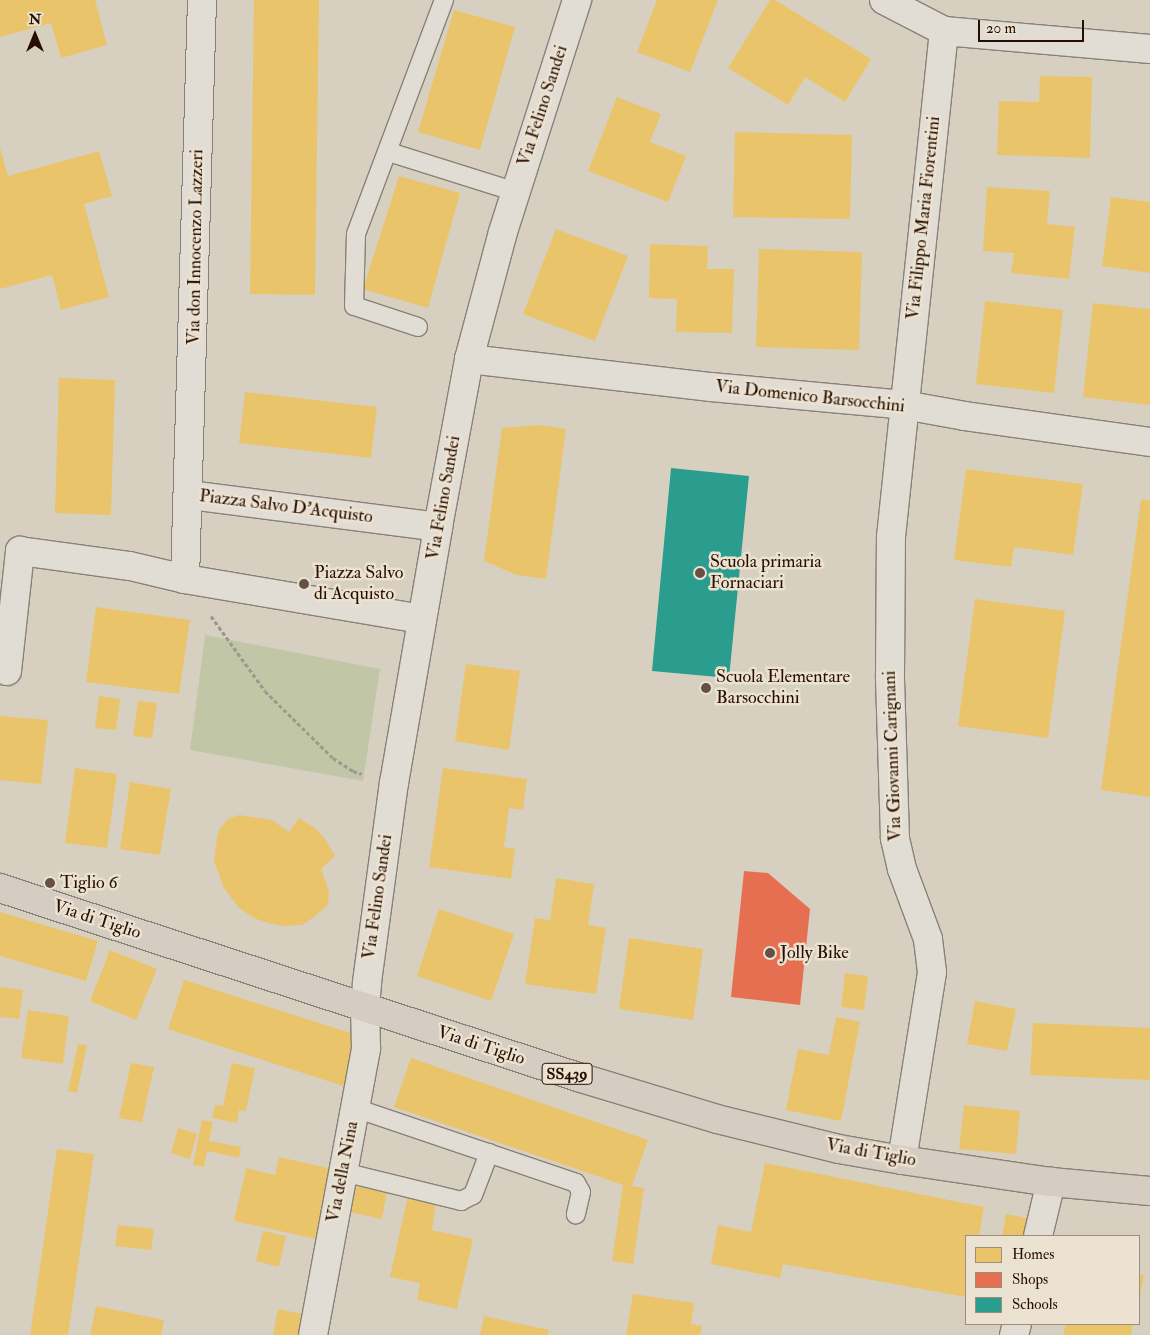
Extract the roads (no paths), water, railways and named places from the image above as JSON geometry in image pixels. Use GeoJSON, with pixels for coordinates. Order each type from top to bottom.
{"type":"FeatureCollection","features":[{"type":"Feature","properties":{"kind":"main road","name":"Via di Tiglio"},"geometry":{"type":"LineString","coordinates":[[0,888],[578,1077],[717,1120],[839,1148],[902,1160],[1051,1182],[1150,1191]]}},
{"type":"Feature","properties":{"kind":"street","name":"Via don Innocenzo Lazzeri"},"geometry":{"type":"LineString","coordinates":[[189,495],[202,0]]}},
{"type":"Feature","properties":{"kind":"street","name":"Via Felino Sandei"},"geometry":{"type":"LineString","coordinates":[[365,1007],[394,783],[469,359],[486,288],[577,0]]}},
{"type":"Feature","properties":{"kind":"street"},"geometry":{"type":"LineString","coordinates":[[884,0],[944,31],[1150,44]]}},
{"type":"Feature","properties":{"kind":"street","name":"Via Filippo Maria Fiorentini"},"geometry":{"type":"LineString","coordinates":[[904,405],[944,31]]}},
{"type":"Feature","properties":{"kind":"street","name":"Via Domenico Barsocchini"},"geometry":{"type":"LineString","coordinates":[[469,359],[711,387],[904,405],[975,418],[1150,442]]}},
{"type":"Feature","properties":{"kind":"street","name":"Via Giovanni Carignani"},"geometry":{"type":"LineString","coordinates":[[902,1160],[932,972],[928,939],[902,869],[895,838],[890,675],[891,537],[904,405]]}},
{"type":"Feature","properties":{"kind":"street","name":"Piazza Salvo D'Acquisto"},"geometry":{"type":"LineString","coordinates":[[185,579],[189,495],[438,527]]}},
{"type":"Feature","properties":{"kind":"street"},"geometry":{"type":"LineString","coordinates":[[7,671],[20,551],[130,566],[185,579],[422,619]]}},
{"type":"Feature","properties":{"kind":"street","name":"Via della Nina"},"geometry":{"type":"LineString","coordinates":[[313,1335],[366,1048],[365,1007]]}},
{"type":"Feature","properties":{"kind":"street"},"geometry":{"type":"LineString","coordinates":[[1038,1235],[1051,1182]]}},
{"type":"Feature","properties":{"kind":"lane"},"geometry":{"type":"LineString","coordinates":[[418,327],[354,306],[356,234],[389,152],[444,0]]}},
{"type":"Feature","properties":{"kind":"lane"},"geometry":{"type":"LineString","coordinates":[[389,152],[516,192]]}},
{"type":"Feature","properties":{"kind":"lane"},"geometry":{"type":"LineString","coordinates":[[355,1108],[576,1183],[581,1192],[576,1214]]}},
{"type":"Feature","properties":{"kind":"lane"},"geometry":{"type":"LineString","coordinates":[[343,1172],[461,1201],[473,1195],[489,1153]]}},
{"type":"Feature","properties":{"kind":"place","name":"Scuola primaria Fornaciari"},"geometry":{"type":"Point","coordinates":[700,573]}},
{"type":"Feature","properties":{"kind":"place","name":"Piazza Salvo di Acquisto"},"geometry":{"type":"Point","coordinates":[304,584]}},
{"type":"Feature","properties":{"kind":"place","name":"Scuola Elementare Barsocchini"},"geometry":{"type":"Point","coordinates":[706,688]}},
{"type":"Feature","properties":{"kind":"place","name":"Tiglio 6"},"geometry":{"type":"Point","coordinates":[50,883]}},
{"type":"Feature","properties":{"kind":"place","name":"Jolly Bike"},"geometry":{"type":"Point","coordinates":[770,953]}}]}
